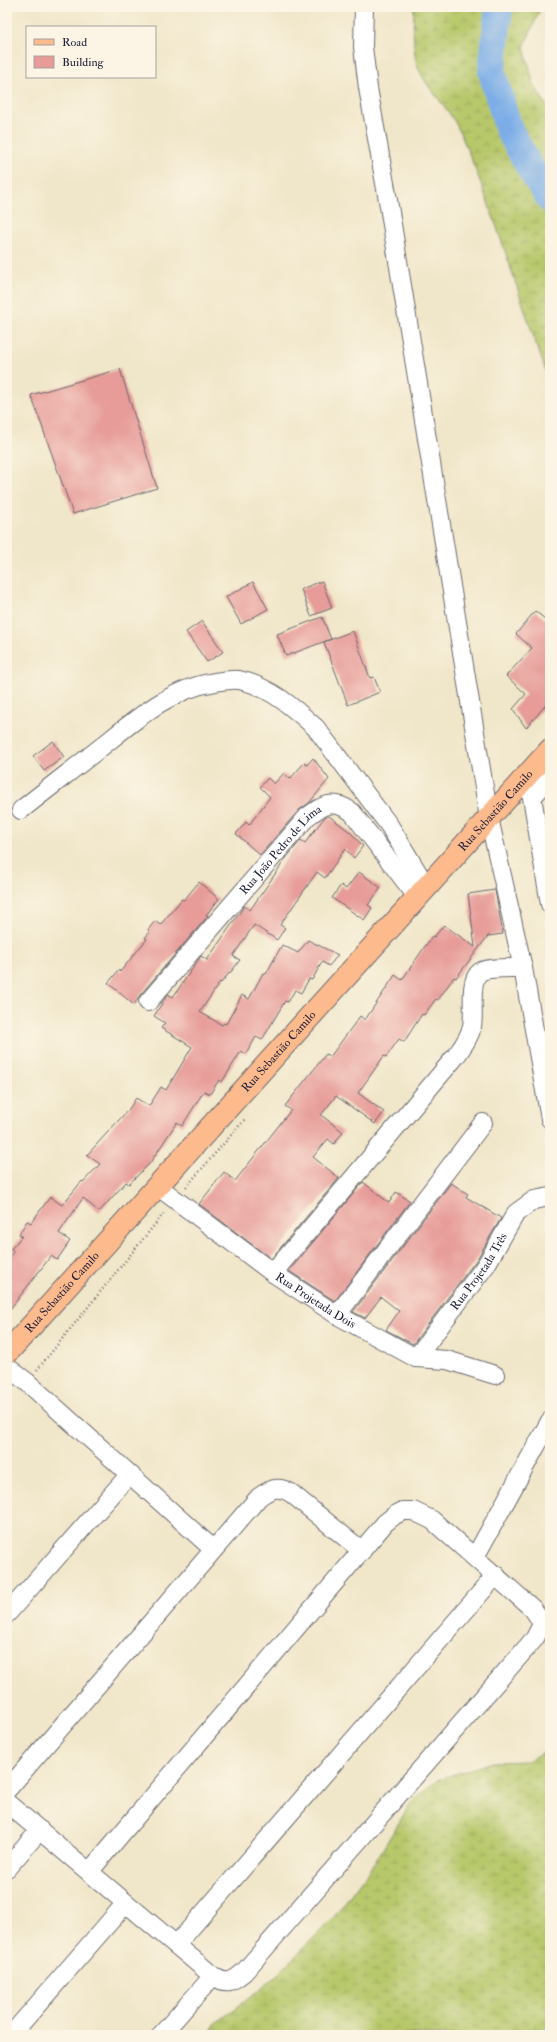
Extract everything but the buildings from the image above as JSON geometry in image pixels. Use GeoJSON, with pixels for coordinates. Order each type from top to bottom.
{"type":"FeatureCollection","features":[{"type":"Feature","properties":{"kind":"main road","name":"Rua Sebastião Camilo"},"geometry":{"type":"LineString","coordinates":[[7,1353],[156,1185],[423,893],[489,818],[529,787],[550,750]]}},
{"type":"Feature","properties":{"kind":"street"},"geometry":{"type":"LineString","coordinates":[[364,7],[363,47],[368,88],[389,206],[489,818],[523,968],[550,1119]]}},
{"type":"Feature","properties":{"kind":"street"},"geometry":{"type":"LineString","coordinates":[[21,810],[158,704],[176,693],[197,684],[238,680],[258,686],[275,695],[302,715],[316,728],[389,825],[423,893]]}},
{"type":"Feature","properties":{"kind":"street","name":"Rua Sebastião Camilo"},"geometry":{"type":"LineString","coordinates":[[529,787],[550,778]]}},
{"type":"Feature","properties":{"kind":"street"},"geometry":{"type":"LineString","coordinates":[[529,787],[550,904]]}},
{"type":"Feature","properties":{"kind":"street","name":"Rua João Pedro de Lima"},"geometry":{"type":"LineString","coordinates":[[148,1002],[307,817],[316,809],[325,805],[335,804],[352,812],[423,893]]}},
{"type":"Feature","properties":{"kind":"street"},"geometry":{"type":"LineString","coordinates":[[273,1273],[456,1056],[470,1034],[473,1025],[473,985],[480,972],[487,970],[523,968]]}},
{"type":"Feature","properties":{"kind":"street"},"geometry":{"type":"LineString","coordinates":[[336,1315],[483,1123]]}},
{"type":"Feature","properties":{"kind":"street","name":"Rua Projetada Dois"},"geometry":{"type":"LineString","coordinates":[[156,1185],[175,1201],[273,1273],[336,1315],[416,1358],[446,1360],[495,1375]]}},
{"type":"Feature","properties":{"kind":"street","name":"Rua Projetada Três"},"geometry":{"type":"LineString","coordinates":[[416,1358],[486,1265],[516,1212],[534,1200],[550,1197]]}},
{"type":"Feature","properties":{"kind":"street"},"geometry":{"type":"LineString","coordinates":[[7,1366],[27,1382],[213,1549]]}},
{"type":"Feature","properties":{"kind":"street"},"geometry":{"type":"LineString","coordinates":[[475,1557],[550,1421]]}},
{"type":"Feature","properties":{"kind":"street"},"geometry":{"type":"LineString","coordinates":[[7,1614],[129,1475]]}},
{"type":"Feature","properties":{"kind":"street"},"geometry":{"type":"LineString","coordinates":[[7,1790],[259,1497],[275,1488],[283,1489],[291,1493],[362,1551]]}},
{"type":"Feature","properties":{"kind":"street"},"geometry":{"type":"LineString","coordinates":[[7,1803],[40,1830],[89,1872],[213,1976],[222,1982],[229,1982],[244,1972],[535,1638],[541,1626],[537,1615],[496,1575],[432,1520],[413,1511],[394,1515],[385,1523],[89,1872]]}},
{"type":"Feature","properties":{"kind":"street"},"geometry":{"type":"LineString","coordinates":[[176,1945],[496,1575]]}},
{"type":"Feature","properties":{"kind":"street"},"geometry":{"type":"LineString","coordinates":[[7,1868],[40,1830]]}},
{"type":"Feature","properties":{"kind":"street"},"geometry":{"type":"LineString","coordinates":[[11,2035],[126,1903]]}},
{"type":"Feature","properties":{"kind":"street"},"geometry":{"type":"LineString","coordinates":[[161,2035],[213,1976]]}},
{"type":"Feature","properties":{"kind":"path"},"geometry":{"type":"LineString","coordinates":[[27,1382],[175,1201],[248,1116]]}},
{"type":"Feature","properties":{"kind":"green space"},"geometry":{"type":"Polygon","coordinates":[[[414,7],[541,7],[524,47],[534,85],[550,111],[550,378],[546,372],[535,342],[505,250],[472,160],[455,122],[423,78],[419,70],[415,56],[413,21],[414,7]]]}},
{"type":"Feature","properties":{"kind":"green space"},"geometry":{"type":"Polygon","coordinates":[[[550,1748],[550,2035],[209,2035],[215,2024],[270,1982],[334,1917],[375,1862],[412,1801],[439,1779],[493,1762],[529,1761],[550,1748]]]}},
{"type":"Feature","properties":{"kind":"waterway"},"geometry":{"type":"LineString","coordinates":[[499,7],[492,72],[509,130],[533,173],[550,199]]}},
{"type":"Feature","properties":{"kind":"waterway"},"geometry":{"type":"LineString","coordinates":[[540,2035],[550,2025]]}}]}
